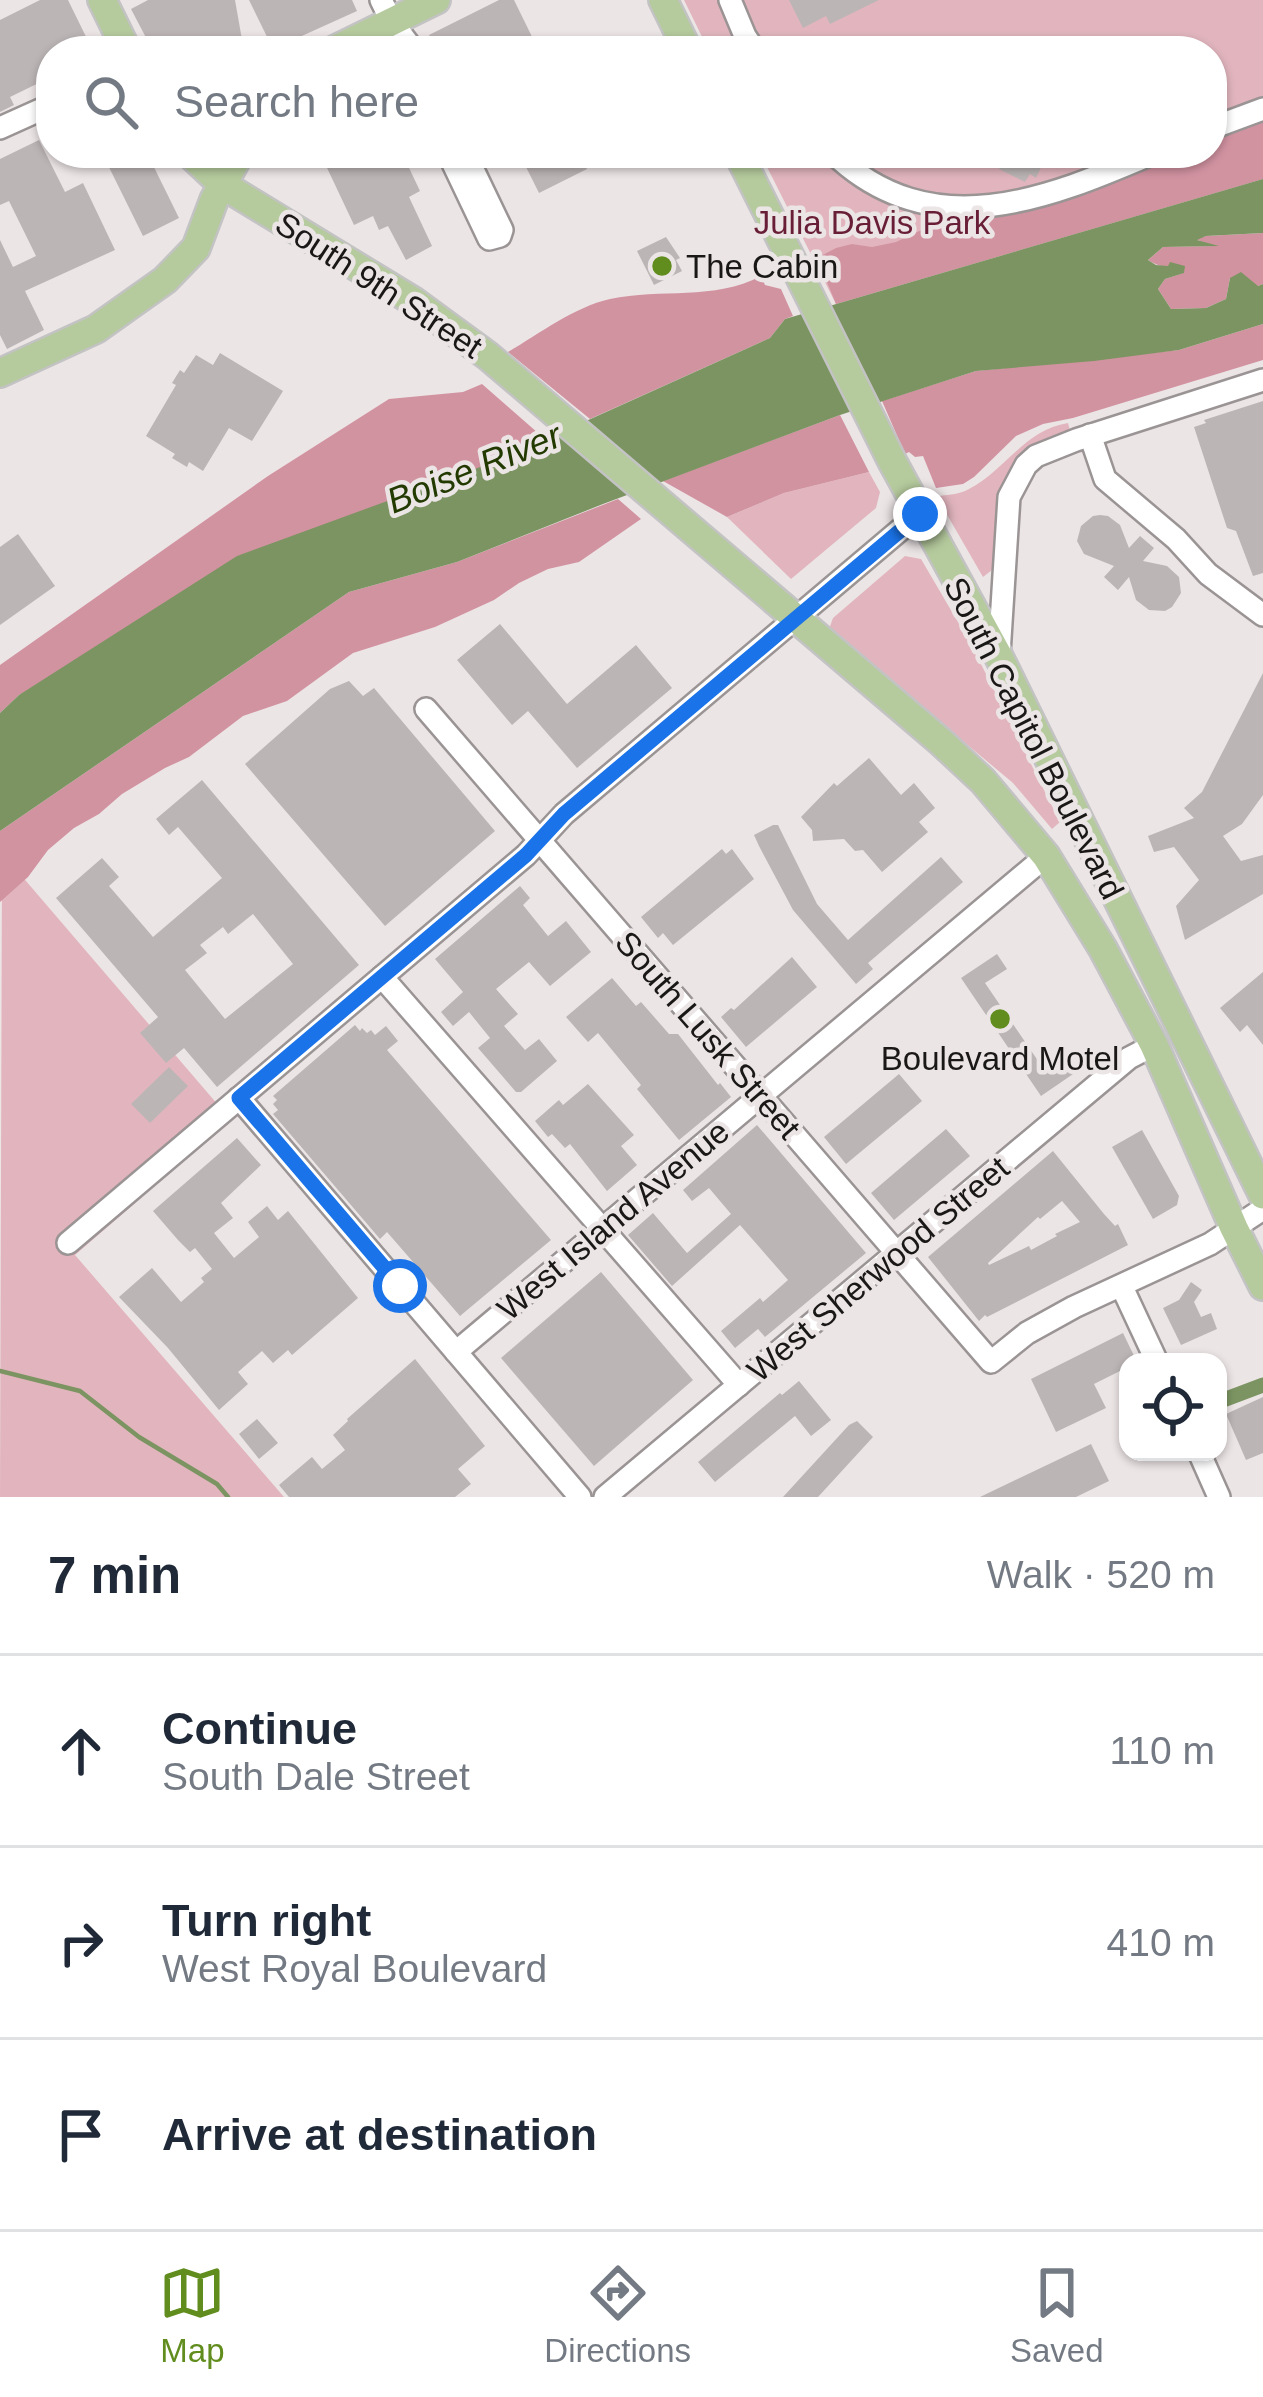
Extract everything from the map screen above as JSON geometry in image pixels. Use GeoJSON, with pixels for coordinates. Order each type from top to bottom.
{"type":"FeatureCollection","features":[{"type":"Feature","properties":{"kind":"main road"},"geometry":{"type":"LineString","coordinates":[[102,0],[120,36]]}},
{"type":"Feature","properties":{"kind":"main road"},"geometry":{"type":"LineString","coordinates":[[353,36],[387,11],[436,0]]}},
{"type":"Feature","properties":{"kind":"main road"},"geometry":{"type":"LineString","coordinates":[[663,0],[681,36]]}},
{"type":"Feature","properties":{"kind":"main road","name":"South 9th Street"},"geometry":{"type":"LineString","coordinates":[[205,168],[223,185],[413,301],[488,356],[968,768],[1046,856]]}},
{"type":"Feature","properties":{"kind":"main road"},"geometry":{"type":"LineString","coordinates":[[0,373],[96,329],[165,280],[196,248],[232,168]]}},
{"type":"Feature","properties":{"kind":"main road","name":"South Capitol Boulevard"},"geometry":{"type":"LineString","coordinates":[[745,168],[892,461],[998,655],[1263,1195]]}},
{"type":"Feature","properties":{"kind":"main road","name":"South Capitol Boulevard"},"geometry":{"type":"LineString","coordinates":[[1046,856],[1103,949],[1247,1220],[1263,1286]]}},
{"type":"Feature","properties":{"kind":"main road"},"geometry":{"type":"LineString","coordinates":[[1247,1220],[1263,1254]]}},
{"type":"Feature","properties":{"kind":"street"},"geometry":{"type":"LineString","coordinates":[[730,0],[745,36]]}},
{"type":"Feature","properties":{"kind":"street"},"geometry":{"type":"LineString","coordinates":[[387,11],[404,36]]}},
{"type":"Feature","properties":{"kind":"street"},"geometry":{"type":"LineString","coordinates":[[1227,122],[1263,109]]}},
{"type":"Feature","properties":{"kind":"street"},"geometry":{"type":"LineString","coordinates":[[0,128],[36,112]]}},
{"type":"Feature","properties":{"kind":"street"},"geometry":{"type":"LineString","coordinates":[[455,168],[489,239],[495,239],[502,230],[472,168]]}},
{"type":"Feature","properties":{"kind":"street"},"geometry":{"type":"LineString","coordinates":[[851,168],[888,192],[940,206],[976,208],[1021,201],[1116,168]]}},
{"type":"Feature","properties":{"kind":"street"},"geometry":{"type":"LineString","coordinates":[[998,655],[1010,497],[1018,476],[1036,456],[1263,380]]}},
{"type":"Feature","properties":{"kind":"street"},"geometry":{"type":"LineString","coordinates":[[1090,435],[1106,479],[1176,538],[1208,574],[1263,615]]}},
{"type":"Feature","properties":{"kind":"street"},"geometry":{"type":"LineString","coordinates":[[68,1243],[920,514]]}},
{"type":"Feature","properties":{"kind":"street"},"geometry":{"type":"LineString","coordinates":[[957,583],[988,579],[1005,560]]}},
{"type":"Feature","properties":{"kind":"street","name":"South Lusk Street"},"geometry":{"type":"LineString","coordinates":[[426,709],[991,1362],[1027,1333],[1122,1287]]}},
{"type":"Feature","properties":{"kind":"street","name":"West Island Avenue"},"geometry":{"type":"LineString","coordinates":[[456,1352],[1046,856]]}},
{"type":"Feature","properties":{"kind":"street"},"geometry":{"type":"LineString","coordinates":[[382,977],[739,1385]]}},
{"type":"Feature","properties":{"kind":"street","name":"West Sherwood Street"},"geometry":{"type":"LineString","coordinates":[[605,1497],[1129,1058],[1154,1045]]}},
{"type":"Feature","properties":{"kind":"street"},"geometry":{"type":"LineString","coordinates":[[239,1098],[580,1497]]}},
{"type":"Feature","properties":{"kind":"street"},"geometry":{"type":"LineString","coordinates":[[1153,1353],[1122,1287],[1210,1244],[1247,1220]]}},
{"type":"Feature","properties":{"kind":"street"},"geometry":{"type":"LineString","coordinates":[[1202,1461],[1219,1497]]}},
{"type":"Feature","properties":{"kind":"green space","name":"Julia Davis Park"},"geometry":{"type":"Polygon","coordinates":[[[684,0],[1263,0],[1263,179],[836,304],[768,168],[1227,168],[1227,36],[702,36],[684,0]]]}},
{"type":"Feature","properties":{"kind":"green space"},"geometry":{"type":"Polygon","coordinates":[[[1068,423],[1071,434],[1000,501],[994,563],[983,577],[938,499],[969,489],[1039,434],[1068,423]]]}},
{"type":"Feature","properties":{"kind":"green space"},"geometry":{"type":"Polygon","coordinates":[[[869,472],[880,492],[876,508],[791,579],[727,517],[784,493],[869,472]]]}},
{"type":"Feature","properties":{"kind":"green space"},"geometry":{"type":"Polygon","coordinates":[[[905,556],[921,559],[972,646],[1060,822],[1052,829],[1013,783],[829,629],[833,618],[905,556]]]}},
{"type":"Feature","properties":{"kind":"green space"},"geometry":{"type":"Polygon","coordinates":[[[2,853],[231,1120],[75,1255],[284,1497],[0,1497],[2,853]]]}},
{"type":"Feature","properties":{"kind":"shaded area"},"geometry":{"type":"Polygon","coordinates":[[[1263,119],[1263,179],[836,304],[817,258],[852,244],[872,247],[896,242],[945,219],[1037,207],[1145,168],[1227,168],[1227,134],[1263,119]]]}},
{"type":"Feature","properties":{"kind":"shaded area"},"geometry":{"type":"Polygon","coordinates":[[[1263,179],[1263,233],[1206,236],[1197,240],[1219,246],[1163,247],[1148,260],[1156,265],[1185,266],[1184,273],[1165,279],[1158,289],[1171,309],[1206,308],[1226,299],[1230,278],[1241,272],[1258,286],[1263,284],[1263,324],[1179,350],[976,371],[840,415],[457,562],[349,592],[0,831],[0,713],[19,695],[237,556],[502,459],[770,338],[785,319],[1263,179]]]}},
{"type":"Feature","properties":{"kind":"shaded area"},"geometry":{"type":"Polygon","coordinates":[[[1263,233],[1263,284],[1230,278],[1226,299],[1206,308],[1171,309],[1158,289],[1165,279],[1183,273],[1148,260],[1163,247],[1213,246],[1195,239],[1263,233]]]}},
{"type":"Feature","properties":{"kind":"shaded area"},"geometry":{"type":"Polygon","coordinates":[[[761,276],[765,285],[781,289],[793,316],[770,338],[590,419],[508,352],[570,315],[610,299],[725,289],[761,276]]]}},
{"type":"Feature","properties":{"kind":"shaded area"},"geometry":{"type":"Polygon","coordinates":[[[1263,324],[1263,360],[1043,424],[1016,436],[963,484],[936,488],[923,456],[905,454],[882,401],[976,371],[1179,350],[1263,324]]]}},
{"type":"Feature","properties":{"kind":"shaded area"},"geometry":{"type":"Polygon","coordinates":[[[482,384],[546,440],[19,695],[0,713],[0,665],[268,476],[389,399],[463,392],[482,384]]]}},
{"type":"Feature","properties":{"kind":"shaded area"},"geometry":{"type":"Polygon","coordinates":[[[840,415],[869,472],[784,493],[727,517],[663,481],[840,415]]]}},
{"type":"Feature","properties":{"kind":"shaded area"},"geometry":{"type":"Polygon","coordinates":[[[618,499],[641,519],[579,562],[548,569],[435,627],[353,653],[287,701],[243,716],[189,757],[122,794],[74,828],[0,902],[0,831],[349,592],[457,562],[618,499]]]}},
{"type":"Feature","properties":{"kind":"building"},"geometry":{"type":"Polygon","coordinates":[[[40,0],[68,0],[86,36],[36,36],[36,84],[10,97],[14,105],[0,112],[0,20],[40,0]]]}},
{"type":"Feature","properties":{"kind":"building"},"geometry":{"type":"Polygon","coordinates":[[[148,0],[235,0],[241,36],[145,36],[131,9],[148,0]]]}},
{"type":"Feature","properties":{"kind":"building"},"geometry":{"type":"Polygon","coordinates":[[[249,0],[352,0],[357,11],[302,36],[267,36],[249,0]]]}},
{"type":"Feature","properties":{"kind":"building"},"geometry":{"type":"Polygon","coordinates":[[[499,0],[514,0],[532,36],[429,36],[499,0]]]}},
{"type":"Feature","properties":{"kind":"building"},"geometry":{"type":"Polygon","coordinates":[[[789,0],[879,0],[830,24],[826,16],[803,28],[789,0]]]}},
{"type":"Feature","properties":{"kind":"building"},"geometry":{"type":"Polygon","coordinates":[[[36,141],[36,168],[53,168],[65,192],[83,183],[115,250],[25,291],[44,330],[7,349],[0,335],[0,240],[13,267],[36,256],[9,201],[0,205],[0,159],[36,141]]]}},
{"type":"Feature","properties":{"kind":"building"},"geometry":{"type":"Polygon","coordinates":[[[109,168],[154,168],[179,218],[143,236],[109,168]]]}},
{"type":"Feature","properties":{"kind":"building"},"geometry":{"type":"Polygon","coordinates":[[[327,168],[409,168],[420,191],[409,197],[432,246],[406,260],[388,226],[379,230],[373,216],[354,225],[327,168]]]}},
{"type":"Feature","properties":{"kind":"building"},"geometry":{"type":"Polygon","coordinates":[[[526,168],[586,168],[587,169],[539,193],[526,168]]]}},
{"type":"Feature","properties":{"kind":"building"},"geometry":{"type":"Polygon","coordinates":[[[1041,168],[1036,178],[1030,174],[1025,182],[999,169],[1041,168]]]}},
{"type":"Feature","properties":{"kind":"building","name":"The Cabin"},"geometry":{"type":"Polygon","coordinates":[[[666,237],[680,258],[676,260],[682,271],[654,285],[637,251],[666,237]]]}},
{"type":"Feature","properties":{"kind":"building"},"geometry":{"type":"Polygon","coordinates":[[[220,353],[283,391],[252,441],[229,428],[203,471],[172,458],[175,454],[146,436],[180,370],[184,373],[196,355],[213,365],[220,353]]]}},
{"type":"Feature","properties":{"kind":"building"},"geometry":{"type":"Polygon","coordinates":[[[1263,401],[1263,573],[1253,576],[1236,531],[1227,528],[1194,427],[1263,401]]]}},
{"type":"Feature","properties":{"kind":"building"},"geometry":{"type":"Polygon","coordinates":[[[1100,515],[1120,525],[1129,548],[1140,536],[1154,548],[1143,561],[1167,566],[1179,577],[1181,593],[1172,607],[1149,610],[1136,600],[1129,577],[1118,590],[1104,577],[1114,566],[1084,554],[1077,541],[1081,526],[1100,515]]]}},
{"type":"Feature","properties":{"kind":"building"},"geometry":{"type":"Polygon","coordinates":[[[18,534],[55,586],[0,625],[0,547],[18,534]]]}},
{"type":"Feature","properties":{"kind":"building"},"geometry":{"type":"Polygon","coordinates":[[[500,624],[567,704],[636,645],[672,688],[577,768],[528,711],[512,725],[457,660],[500,624]]]}},
{"type":"Feature","properties":{"kind":"building"},"geometry":{"type":"Polygon","coordinates":[[[1263,673],[1263,795],[1242,824],[1223,836],[1241,861],[1263,855],[1263,894],[1185,940],[1176,906],[1199,880],[1174,847],[1154,852],[1148,836],[1194,818],[1184,808],[1202,792],[1263,673]]]}},
{"type":"Feature","properties":{"kind":"building"},"geometry":{"type":"Polygon","coordinates":[[[349,681],[363,696],[374,688],[495,831],[385,926],[245,764],[330,689],[349,681]]]}},
{"type":"Feature","properties":{"kind":"building"},"geometry":{"type":"Polygon","coordinates":[[[869,758],[901,795],[914,783],[935,808],[919,822],[928,832],[882,872],[863,850],[855,851],[844,839],[813,841],[812,830],[801,817],[834,783],[837,786],[869,758]]]}},
{"type":"Feature","properties":{"kind":"building"},"geometry":{"type":"Polygon","coordinates":[[[202,780],[359,965],[217,1087],[184,1048],[166,1063],[140,1033],[158,1017],[56,898],[102,858],[119,877],[109,886],[153,937],[222,878],[178,827],[169,835],[156,819],[202,780]],[[253,914],[228,934],[223,927],[200,945],[207,953],[185,970],[225,1019],[293,964],[253,914]]]}},
{"type":"Feature","properties":{"kind":"building"},"geometry":{"type":"Polygon","coordinates":[[[778,825],[817,904],[848,940],[941,857],[963,882],[868,963],[873,969],[856,984],[793,910],[759,846],[754,835],[778,825]]]}},
{"type":"Feature","properties":{"kind":"building"},"geometry":{"type":"Polygon","coordinates":[[[722,849],[726,854],[732,849],[754,879],[673,945],[663,933],[658,938],[641,917],[722,849]]]}},
{"type":"Feature","properties":{"kind":"building"},"geometry":{"type":"Polygon","coordinates":[[[520,886],[530,898],[523,905],[548,936],[566,921],[591,952],[550,986],[529,962],[496,989],[518,1014],[504,1026],[525,1050],[539,1039],[557,1061],[516,1092],[478,1048],[490,1038],[469,1012],[453,1026],[441,1012],[463,992],[435,959],[520,886]]]}},
{"type":"Feature","properties":{"kind":"building","name":"Boulevard Motel"},"geometry":{"type":"Polygon","coordinates":[[[997,954],[1007,969],[985,983],[1045,1071],[1069,1055],[1079,1070],[1041,1096],[961,978],[997,954]]]}},
{"type":"Feature","properties":{"kind":"building"},"geometry":{"type":"Polygon","coordinates":[[[792,957],[817,987],[746,1047],[721,1017],[792,957]]]}},
{"type":"Feature","properties":{"kind":"building"},"geometry":{"type":"Polygon","coordinates":[[[1263,972],[1263,1045],[1247,1025],[1240,1032],[1220,1008],[1263,972]]]}},
{"type":"Feature","properties":{"kind":"building"},"geometry":{"type":"Polygon","coordinates":[[[612,978],[669,1034],[678,1034],[731,1097],[679,1140],[598,1033],[588,1042],[566,1017],[612,978]]]}},
{"type":"Feature","properties":{"kind":"building"},"geometry":{"type":"Polygon","coordinates":[[[355,1025],[375,1035],[386,1026],[398,1041],[387,1050],[551,1240],[460,1316],[387,1232],[380,1239],[273,1114],[278,1110],[273,1096],[355,1025]]]}},
{"type":"Feature","properties":{"kind":"building"},"geometry":{"type":"Polygon","coordinates":[[[169,1067],[188,1086],[150,1123],[131,1104],[169,1067]]]}},
{"type":"Feature","properties":{"kind":"building"},"geometry":{"type":"Polygon","coordinates":[[[899,1074],[922,1101],[846,1164],[824,1137],[899,1074]]]}},
{"type":"Feature","properties":{"kind":"building"},"geometry":{"type":"Polygon","coordinates":[[[588,1084],[634,1135],[621,1146],[637,1165],[607,1191],[570,1144],[565,1148],[552,1134],[548,1137],[535,1121],[588,1084]]]}},
{"type":"Feature","properties":{"kind":"building"},"geometry":{"type":"Polygon","coordinates":[[[757,1125],[866,1253],[765,1337],[758,1329],[735,1348],[721,1331],[788,1280],[740,1225],[672,1286],[628,1235],[653,1213],[687,1253],[731,1214],[709,1188],[692,1201],[683,1190],[757,1125]]]}},
{"type":"Feature","properties":{"kind":"building"},"geometry":{"type":"Polygon","coordinates":[[[946,1129],[970,1156],[894,1220],[871,1193],[946,1129]]]}},
{"type":"Feature","properties":{"kind":"building"},"geometry":{"type":"Polygon","coordinates":[[[1142,1130],[1179,1196],[1177,1205],[1153,1219],[1112,1147],[1142,1130]]]}},
{"type":"Feature","properties":{"kind":"building"},"geometry":{"type":"Polygon","coordinates":[[[237,1138],[261,1165],[221,1203],[233,1218],[214,1233],[234,1258],[259,1237],[248,1222],[267,1206],[278,1220],[288,1211],[358,1298],[292,1355],[288,1350],[273,1363],[262,1351],[238,1372],[248,1384],[219,1410],[119,1297],[152,1268],[181,1302],[204,1282],[201,1278],[212,1269],[153,1211],[237,1138]]]}},
{"type":"Feature","properties":{"kind":"building"},"geometry":{"type":"Polygon","coordinates":[[[1053,1151],[1104,1214],[1118,1224],[1128,1245],[979,1321],[928,1257],[1053,1151]],[[1062,1201],[988,1263],[1029,1246],[1031,1250],[1080,1222],[1062,1201]]]}},
{"type":"Feature","properties":{"kind":"building"},"geometry":{"type":"Polygon","coordinates":[[[601,1272],[693,1380],[594,1466],[501,1358],[601,1272]]]}},
{"type":"Feature","properties":{"kind":"building"},"geometry":{"type":"Polygon","coordinates":[[[1191,1282],[1202,1290],[1194,1302],[1201,1317],[1211,1313],[1217,1329],[1181,1345],[1163,1308],[1179,1300],[1191,1282]]]}},
{"type":"Feature","properties":{"kind":"building"},"geometry":{"type":"Polygon","coordinates":[[[1123,1333],[1133,1353],[1119,1353],[1119,1372],[1094,1384],[1106,1408],[1056,1432],[1031,1379],[1123,1333]]]}},
{"type":"Feature","properties":{"kind":"building"},"geometry":{"type":"Polygon","coordinates":[[[415,1359],[485,1446],[458,1469],[471,1484],[455,1497],[289,1497],[279,1485],[312,1457],[322,1469],[345,1450],[333,1435],[415,1359]]]}},
{"type":"Feature","properties":{"kind":"building"},"geometry":{"type":"Polygon","coordinates":[[[799,1381],[831,1420],[811,1436],[795,1416],[715,1482],[698,1462],[799,1381]]]}},
{"type":"Feature","properties":{"kind":"building"},"geometry":{"type":"Polygon","coordinates":[[[1263,1397],[1263,1453],[1246,1460],[1227,1414],[1263,1397]]]}},
{"type":"Feature","properties":{"kind":"building"},"geometry":{"type":"Polygon","coordinates":[[[257,1419],[278,1443],[259,1459],[239,1434],[257,1419]]]}},
{"type":"Feature","properties":{"kind":"building"},"geometry":{"type":"Polygon","coordinates":[[[857,1421],[873,1437],[818,1497],[783,1497],[849,1425],[857,1421]]]}},
{"type":"Feature","properties":{"kind":"building"},"geometry":{"type":"Polygon","coordinates":[[[1091,1444],[1109,1481],[1076,1497],[980,1497],[1091,1444]]]}},
{"type":"Feature","properties":{"kind":"waterway"},"geometry":{"type":"LineString","coordinates":[[0,1371],[80,1391],[139,1437],[217,1484],[228,1497]]}},
{"type":"Feature","properties":{"kind":"waterway"},"geometry":{"type":"LineString","coordinates":[[1227,1399],[1263,1385]]}},
{"type":"Feature","properties":{"kind":"place","name":"The Cabin"},"geometry":{"type":"Point","coordinates":[662,266]}},
{"type":"Feature","properties":{"kind":"place","name":"Boulevard Motel"},"geometry":{"type":"Point","coordinates":[1000,1019]}},
{"type":"Feature","properties":{"kind":"route"},"geometry":{"type":"LineString","coordinates":[[400,1286],[239,1098],[526,855],[564,814],[920,514]]}},
{"type":"Feature","properties":{"kind":"water label","name":"Boise River"},"geometry":{"type":"Point","coordinates":[474,468]}}]}
